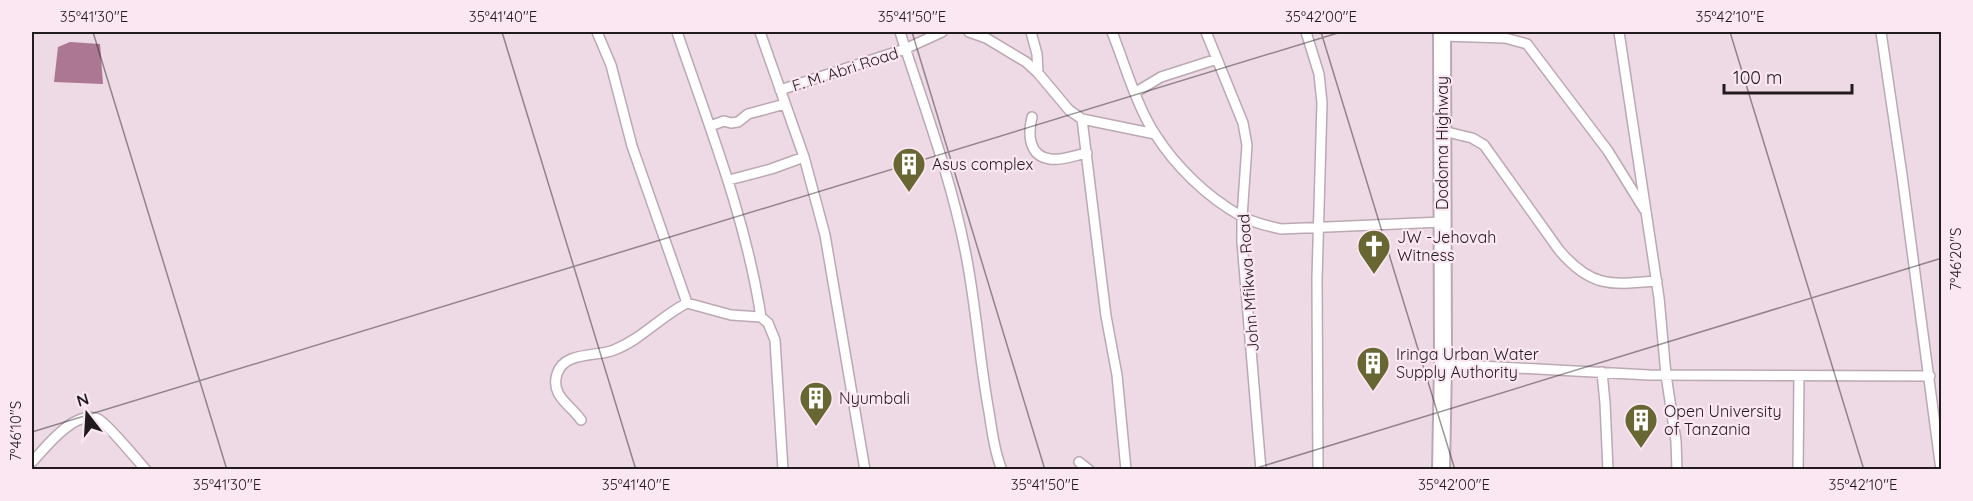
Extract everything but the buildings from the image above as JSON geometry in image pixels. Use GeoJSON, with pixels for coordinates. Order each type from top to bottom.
{"type":"FeatureCollection","features":[{"type":"Feature","properties":{"kind":"highway","name":"Dodoma Highway"},"geometry":{"type":"LineString","coordinates":[[1441,470],[1442,34]]}},
{"type":"Feature","properties":{"kind":"street"},"geometry":{"type":"LineString","coordinates":[[597,32],[611,65],[632,146],[687,303]]}},
{"type":"Feature","properties":{"kind":"street"},"geometry":{"type":"LineString","coordinates":[[677,32],[729,180],[750,257],[761,317]]}},
{"type":"Feature","properties":{"kind":"street"},"geometry":{"type":"LineString","coordinates":[[760,32],[815,195],[829,254],[865,470]]}},
{"type":"Feature","properties":{"kind":"street"},"geometry":{"type":"LineString","coordinates":[[900,32],[946,171],[961,232],[983,377],[1002,470]]}},
{"type":"Feature","properties":{"kind":"street","name":"F. M. Abri Road"},"geometry":{"type":"LineString","coordinates":[[780,90],[905,49],[942,32]]}},
{"type":"Feature","properties":{"kind":"street"},"geometry":{"type":"LineString","coordinates":[[969,32],[1010,50],[1038,73],[1069,110],[1082,120],[1155,134]]}},
{"type":"Feature","properties":{"kind":"street"},"geometry":{"type":"LineString","coordinates":[[1031,32],[1038,73]]}},
{"type":"Feature","properties":{"kind":"street"},"geometry":{"type":"LineString","coordinates":[[1112,32],[1155,134],[1189,176],[1242,217],[1281,229],[1442,222]]}},
{"type":"Feature","properties":{"kind":"street","name":"John Mfikwa Road"},"geometry":{"type":"LineString","coordinates":[[1206,32],[1243,123],[1247,145],[1242,217],[1244,277],[1261,470]]}},
{"type":"Feature","properties":{"kind":"street"},"geometry":{"type":"LineString","coordinates":[[1305,32],[1319,74],[1322,103],[1317,279],[1318,470]]}},
{"type":"Feature","properties":{"kind":"street"},"geometry":{"type":"LineString","coordinates":[[1619,32],[1657,281],[1666,375],[1676,441],[1677,470]]}},
{"type":"Feature","properties":{"kind":"street"},"geometry":{"type":"LineString","coordinates":[[1881,32],[1930,376],[1941,470]]}},
{"type":"Feature","properties":{"kind":"street"},"geometry":{"type":"LineString","coordinates":[[1442,34],[1505,38],[1527,44],[1608,151],[1646,211]]}},
{"type":"Feature","properties":{"kind":"street"},"geometry":{"type":"LineString","coordinates":[[1136,92],[1161,77],[1216,58]]}},
{"type":"Feature","properties":{"kind":"street"},"geometry":{"type":"LineString","coordinates":[[710,126],[724,121],[738,122],[747,115],[785,104]]}},
{"type":"Feature","properties":{"kind":"street"},"geometry":{"type":"LineString","coordinates":[[1032,117],[1029,137],[1032,146],[1043,156],[1057,159],[1087,153]]}},
{"type":"Feature","properties":{"kind":"street"},"geometry":{"type":"LineString","coordinates":[[1082,120],[1106,316],[1117,375],[1126,470]]}},
{"type":"Feature","properties":{"kind":"street"},"geometry":{"type":"LineString","coordinates":[[1443,131],[1472,138],[1484,145],[1559,250],[1582,272],[1594,279],[1614,284],[1657,281]]}},
{"type":"Feature","properties":{"kind":"street"},"geometry":{"type":"LineString","coordinates":[[729,180],[804,157]]}},
{"type":"Feature","properties":{"kind":"street"},"geometry":{"type":"LineString","coordinates":[[581,420],[576,412],[563,402],[556,389],[556,374],[560,367],[576,357],[612,351],[629,343],[687,303],[731,315],[761,317],[768,323],[775,340],[783,470]]}},
{"type":"Feature","properties":{"kind":"street"},"geometry":{"type":"LineString","coordinates":[[1443,364],[1666,375],[1930,376]]}},
{"type":"Feature","properties":{"kind":"street"},"geometry":{"type":"LineString","coordinates":[[1602,372],[1608,470]]}},
{"type":"Feature","properties":{"kind":"street"},"geometry":{"type":"LineString","coordinates":[[1798,470],[1799,376]]}},
{"type":"Feature","properties":{"kind":"street"},"geometry":{"type":"LineString","coordinates":[[32,462],[74,421],[88,417],[99,419],[146,470]]}},
{"type":"Feature","properties":{"kind":"street"},"geometry":{"type":"LineString","coordinates":[[1079,462],[1089,470]]}},
{"type":"Feature","properties":{"kind":"shaded area"},"geometry":{"type":"Polygon","coordinates":[[[70,42],[100,44],[103,84],[54,82],[58,47],[70,42]]]}},
{"type":"Feature","properties":{"kind":"place","name":"Asus complex"},"geometry":{"type":"Point","coordinates":[909,193]}},
{"type":"Feature","properties":{"kind":"place","name":"JW -Jehovah Witness"},"geometry":{"type":"Point","coordinates":[1374,275]}},
{"type":"Feature","properties":{"kind":"place","name":"Iringa Urban Water Supply Authority"},"geometry":{"type":"Point","coordinates":[1373,392]}},
{"type":"Feature","properties":{"kind":"place","name":"Nyumbali"},"geometry":{"type":"Point","coordinates":[816,427]}},
{"type":"Feature","properties":{"kind":"place","name":"Open University of Tanzania"},"geometry":{"type":"Point","coordinates":[1641,449]}}]}
